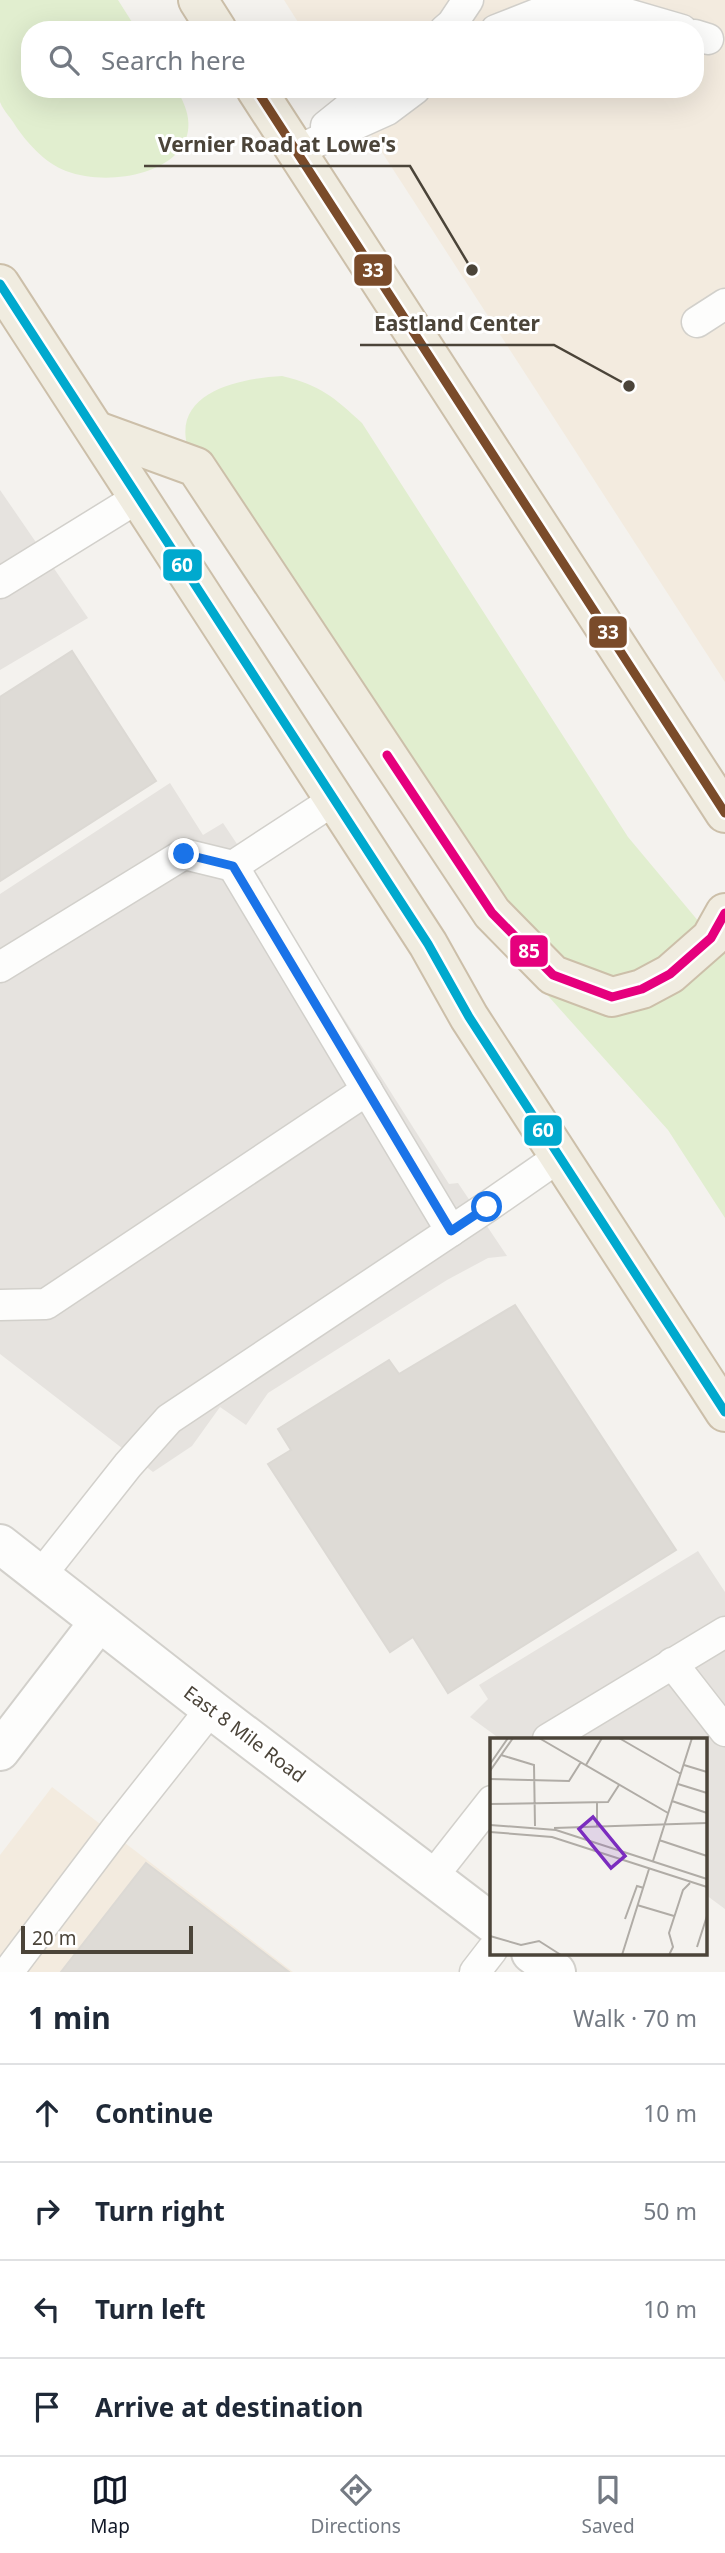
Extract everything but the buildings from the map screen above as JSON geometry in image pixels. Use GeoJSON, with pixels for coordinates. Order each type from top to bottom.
{"type":"FeatureCollection","features":[{"type":"Feature","properties":{"kind":"highway"},"geometry":{"type":"LineString","coordinates":[[198,0],[211,21]]}},
{"type":"Feature","properties":{"kind":"highway"},"geometry":{"type":"LineString","coordinates":[[262,98],[725,813]]}},
{"type":"Feature","properties":{"kind":"highway"},"geometry":{"type":"LineString","coordinates":[[0,284],[428,944],[469,1017],[725,1412]]}},
{"type":"Feature","properties":{"kind":"highway"},"geometry":{"type":"LineString","coordinates":[[97,431],[196,467],[492,913],[553,975],[612,997],[642,989],[670,974],[711,938],[725,914]]}},
{"type":"Feature","properties":{"kind":"street","name":"East 8 Mile Road"},"geometry":{"type":"LineString","coordinates":[[0,1544],[490,1921]]}},
{"type":"Feature","properties":{"kind":"street"},"geometry":{"type":"LineString","coordinates":[[0,1751],[99,1622]]}},
{"type":"Feature","properties":{"kind":"street"},"geometry":{"type":"LineString","coordinates":[[532,1954],[556,1972]]}},
{"type":"Feature","properties":{"kind":"lane"},"geometry":{"type":"LineString","coordinates":[[454,21],[468,0]]}},
{"type":"Feature","properties":{"kind":"lane"},"geometry":{"type":"LineString","coordinates":[[519,21],[547,10],[617,11],[651,21]]}},
{"type":"Feature","properties":{"kind":"lane"},"geometry":{"type":"LineString","coordinates":[[296,150],[361,98]]}},
{"type":"Feature","properties":{"kind":"lane"},"geometry":{"type":"LineString","coordinates":[[296,150],[387,110],[403,98]]}},
{"type":"Feature","properties":{"kind":"lane"},"geometry":{"type":"LineString","coordinates":[[697,321],[725,304]]}},
{"type":"Feature","properties":{"kind":"lane"},"geometry":{"type":"LineString","coordinates":[[0,583],[139,497]]}},
{"type":"Feature","properties":{"kind":"lane"},"geometry":{"type":"LineString","coordinates":[[233,866],[334,800]]}},
{"type":"Feature","properties":{"kind":"lane"},"geometry":{"type":"LineString","coordinates":[[0,967],[184,854],[233,866],[451,1231]]}},
{"type":"Feature","properties":{"kind":"lane"},"geometry":{"type":"LineString","coordinates":[[0,1305],[46,1304],[367,1090]]}},
{"type":"Feature","properties":{"kind":"lane"},"geometry":{"type":"LineString","coordinates":[[41,1575],[128,1465],[169,1419],[559,1157]]}},
{"type":"Feature","properties":{"kind":"lane"},"geometry":{"type":"LineString","coordinates":[[550,1738],[725,1632]]}},
{"type":"Feature","properties":{"kind":"lane"},"geometry":{"type":"LineString","coordinates":[[672,1663],[725,1731]]}},
{"type":"Feature","properties":{"kind":"lane"},"geometry":{"type":"LineString","coordinates":[[8,1972],[211,1709]]}},
{"type":"Feature","properties":{"kind":"lane"},"geometry":{"type":"LineString","coordinates":[[433,1876],[490,1804]]}},
{"type":"Feature","properties":{"kind":"lane"},"geometry":{"type":"LineString","coordinates":[[475,1972],[490,1953]]}},
{"type":"Feature","properties":{"kind":"shaded area"},"geometry":{"type":"Polygon","coordinates":[[[284,0],[725,0],[725,682],[347,98],[704,98],[704,21],[297,21],[284,0]]]}},
{"type":"Feature","properties":{"kind":"shaded area"},"geometry":{"type":"Polygon","coordinates":[[[0,490],[88,618],[0,670],[0,490]]]}},
{"type":"Feature","properties":{"kind":"shaded area"},"geometry":{"type":"Polygon","coordinates":[[[170,783],[203,835],[223,823],[449,1184],[458,1183],[507,1256],[488,1258],[447,1280],[268,1393],[246,1425],[220,1407],[192,1446],[153,1472],[0,1354],[0,894],[170,783]]]}},
{"type":"Feature","properties":{"kind":"shaded area"},"geometry":{"type":"Polygon","coordinates":[[[698,1551],[725,1592],[725,1909],[708,1896],[708,1738],[499,1738],[470,1717],[488,1699],[479,1685],[698,1551]]]}},
{"type":"Feature","properties":{"kind":"shaded area"},"geometry":{"type":"Polygon","coordinates":[[[52,1787],[293,1972],[0,1972],[0,1855],[52,1787]]]}},
{"type":"Feature","properties":{"kind":"green space"},"geometry":{"type":"Polygon","coordinates":[[[0,0],[118,0],[131,21],[21,21],[21,98],[180,98],[187,115],[187,136],[177,153],[160,166],[138,174],[89,177],[66,171],[44,158],[25,139],[0,102],[0,0]]]}},
{"type":"Feature","properties":{"kind":"green space"},"geometry":{"type":"Polygon","coordinates":[[[282,376],[307,383],[326,393],[362,423],[628,837],[725,953],[725,1218],[668,1130],[533,979],[193,460],[186,440],[186,423],[203,398],[234,384],[282,376]]]}},
{"type":"Feature","properties":{"kind":"transit line","name":"33"},"geometry":{"type":"LineString","coordinates":[[262,98],[725,813]]}},
{"type":"Feature","properties":{"kind":"transit line","name":"60"},"geometry":{"type":"LineString","coordinates":[[0,284],[428,944],[469,1017],[725,1412]]}},
{"type":"Feature","properties":{"kind":"transit line","name":"85"},"geometry":{"type":"LineString","coordinates":[[387,755],[492,913],[553,975],[612,997],[642,989],[670,974],[711,938],[725,913]]}},
{"type":"Feature","properties":{"kind":"place","name":"Vernier Road at Lowe's"},"geometry":{"type":"Point","coordinates":[472,270]}},
{"type":"Feature","properties":{"kind":"place","name":"Eastland Center"},"geometry":{"type":"Point","coordinates":[629,386]}},
{"type":"Feature","properties":{"kind":"route"},"geometry":{"type":"LineString","coordinates":[[184,854],[233,866],[451,1231],[487,1207]]}}]}
